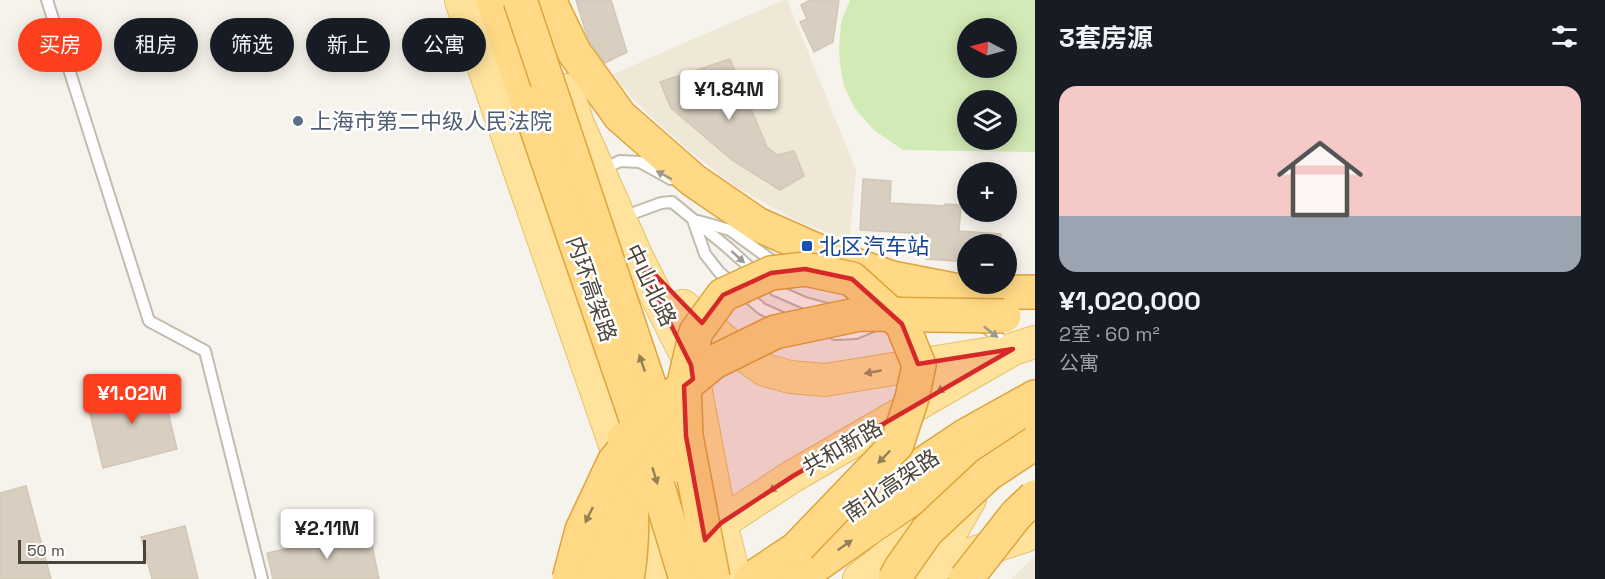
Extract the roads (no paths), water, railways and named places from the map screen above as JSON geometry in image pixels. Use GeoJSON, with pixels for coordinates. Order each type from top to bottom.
{"type":"FeatureCollection","features":[{"type":"Feature","properties":{"kind":"highway","name":"内环高架路"},"geometry":{"type":"LineString","coordinates":[[493,0],[648,454],[712,579]]}},
{"type":"Feature","properties":{"kind":"highway","name":"内环高架路"},"geometry":{"type":"LineString","coordinates":[[520,0],[663,424],[712,579]]}},
{"type":"Feature","properties":{"kind":"highway"},"geometry":{"type":"LineString","coordinates":[[549,0],[574,52],[620,116],[693,180],[758,224],[827,255],[892,278],[969,293],[1035,292]]}},
{"type":"Feature","properties":{"kind":"highway"},"geometry":{"type":"LineString","coordinates":[[528,103],[620,413],[629,465],[632,510],[627,579]]}},
{"type":"Feature","properties":{"kind":"highway"},"geometry":{"type":"LineString","coordinates":[[712,579],[686,436],[684,383],[696,332],[723,295],[771,273],[805,269],[852,279],[902,324],[918,365],[912,398],[897,444],[799,546]]}},
{"type":"Feature","properties":{"kind":"highway"},"geometry":{"type":"LineString","coordinates":[[569,579],[582,530],[614,462],[660,406],[714,362],[775,332],[860,314],[1004,316],[1022,335]]}},
{"type":"Feature","properties":{"kind":"highway","name":"南北高架路"},"geometry":{"type":"LineString","coordinates":[[751,579],[965,436],[1035,397]]}},
{"type":"Feature","properties":{"kind":"highway","name":"南北高架路"},"geometry":{"type":"LineString","coordinates":[[797,579],[913,497],[996,445],[1035,424]]}},
{"type":"Feature","properties":{"kind":"highway"},"geometry":{"type":"LineString","coordinates":[[895,579],[927,531],[988,474],[1035,443]]}},
{"type":"Feature","properties":{"kind":"highway"},"geometry":{"type":"LineString","coordinates":[[592,579],[611,544],[622,508],[629,465]]}},
{"type":"Feature","properties":{"kind":"highway"},"geometry":{"type":"LineString","coordinates":[[966,579],[1016,516],[1035,497]]}},
{"type":"Feature","properties":{"kind":"main road"},"geometry":{"type":"LineString","coordinates":[[461,0],[467,18]]}},
{"type":"Feature","properties":{"kind":"main road","name":"中山北路"},"geometry":{"type":"LineString","coordinates":[[536,0],[578,124],[636,255],[691,365],[721,523],[712,579]]}},
{"type":"Feature","properties":{"kind":"main road"},"geometry":{"type":"LineString","coordinates":[[479,72],[483,95],[644,579]]}},
{"type":"Feature","properties":{"kind":"main road"},"geometry":{"type":"LineString","coordinates":[[485,72],[653,554],[665,579]]}},
{"type":"Feature","properties":{"kind":"main road"},"geometry":{"type":"LineString","coordinates":[[636,255],[688,311],[732,347],[765,370],[789,376],[825,380],[971,357],[1022,335]]}},
{"type":"Feature","properties":{"kind":"main road","name":"共和新路"},"geometry":{"type":"LineString","coordinates":[[665,579],[721,523],[1022,335]]}},
{"type":"Feature","properties":{"kind":"main road"},"geometry":{"type":"LineString","coordinates":[[859,579],[889,555],[1035,454]]}},
{"type":"Feature","properties":{"kind":"main road"},"geometry":{"type":"LineString","coordinates":[[923,573],[970,499]]}},
{"type":"Feature","properties":{"kind":"main road"},"geometry":{"type":"LineString","coordinates":[[923,573],[1025,536],[1035,528]]}},
{"type":"Feature","properties":{"kind":"lane"},"geometry":{"type":"LineString","coordinates":[[47,0],[149,321],[205,351],[262,579]]}},
{"type":"Feature","properties":{"kind":"lane"},"geometry":{"type":"LineString","coordinates":[[599,171],[620,161],[640,162],[689,188],[799,256],[884,285],[977,304],[991,309],[1022,335]]}},
{"type":"Feature","properties":{"kind":"lane"},"geometry":{"type":"LineString","coordinates":[[620,218],[661,203],[672,202],[775,290],[805,303],[872,321],[889,323]]}},
{"type":"Feature","properties":{"kind":"lane"},"geometry":{"type":"LineString","coordinates":[[693,220],[705,255],[719,272],[762,309],[829,335],[856,333],[875,325],[924,319],[982,324],[1022,335]]}},
{"type":"Feature","properties":{"kind":"lane"},"geometry":{"type":"LineString","coordinates":[[693,220],[730,230],[783,269],[802,279]]}},
{"type":"Feature","properties":{"kind":"lane"},"geometry":{"type":"LineString","coordinates":[[856,298],[924,319]]}},
{"type":"Feature","properties":{"kind":"place","name":"上海市第二中级人民法院"},"geometry":{"type":"Point","coordinates":[298,121]}},
{"type":"Feature","properties":{"kind":"place","name":"北区汽车站"},"geometry":{"type":"Point","coordinates":[807,246]}}]}
